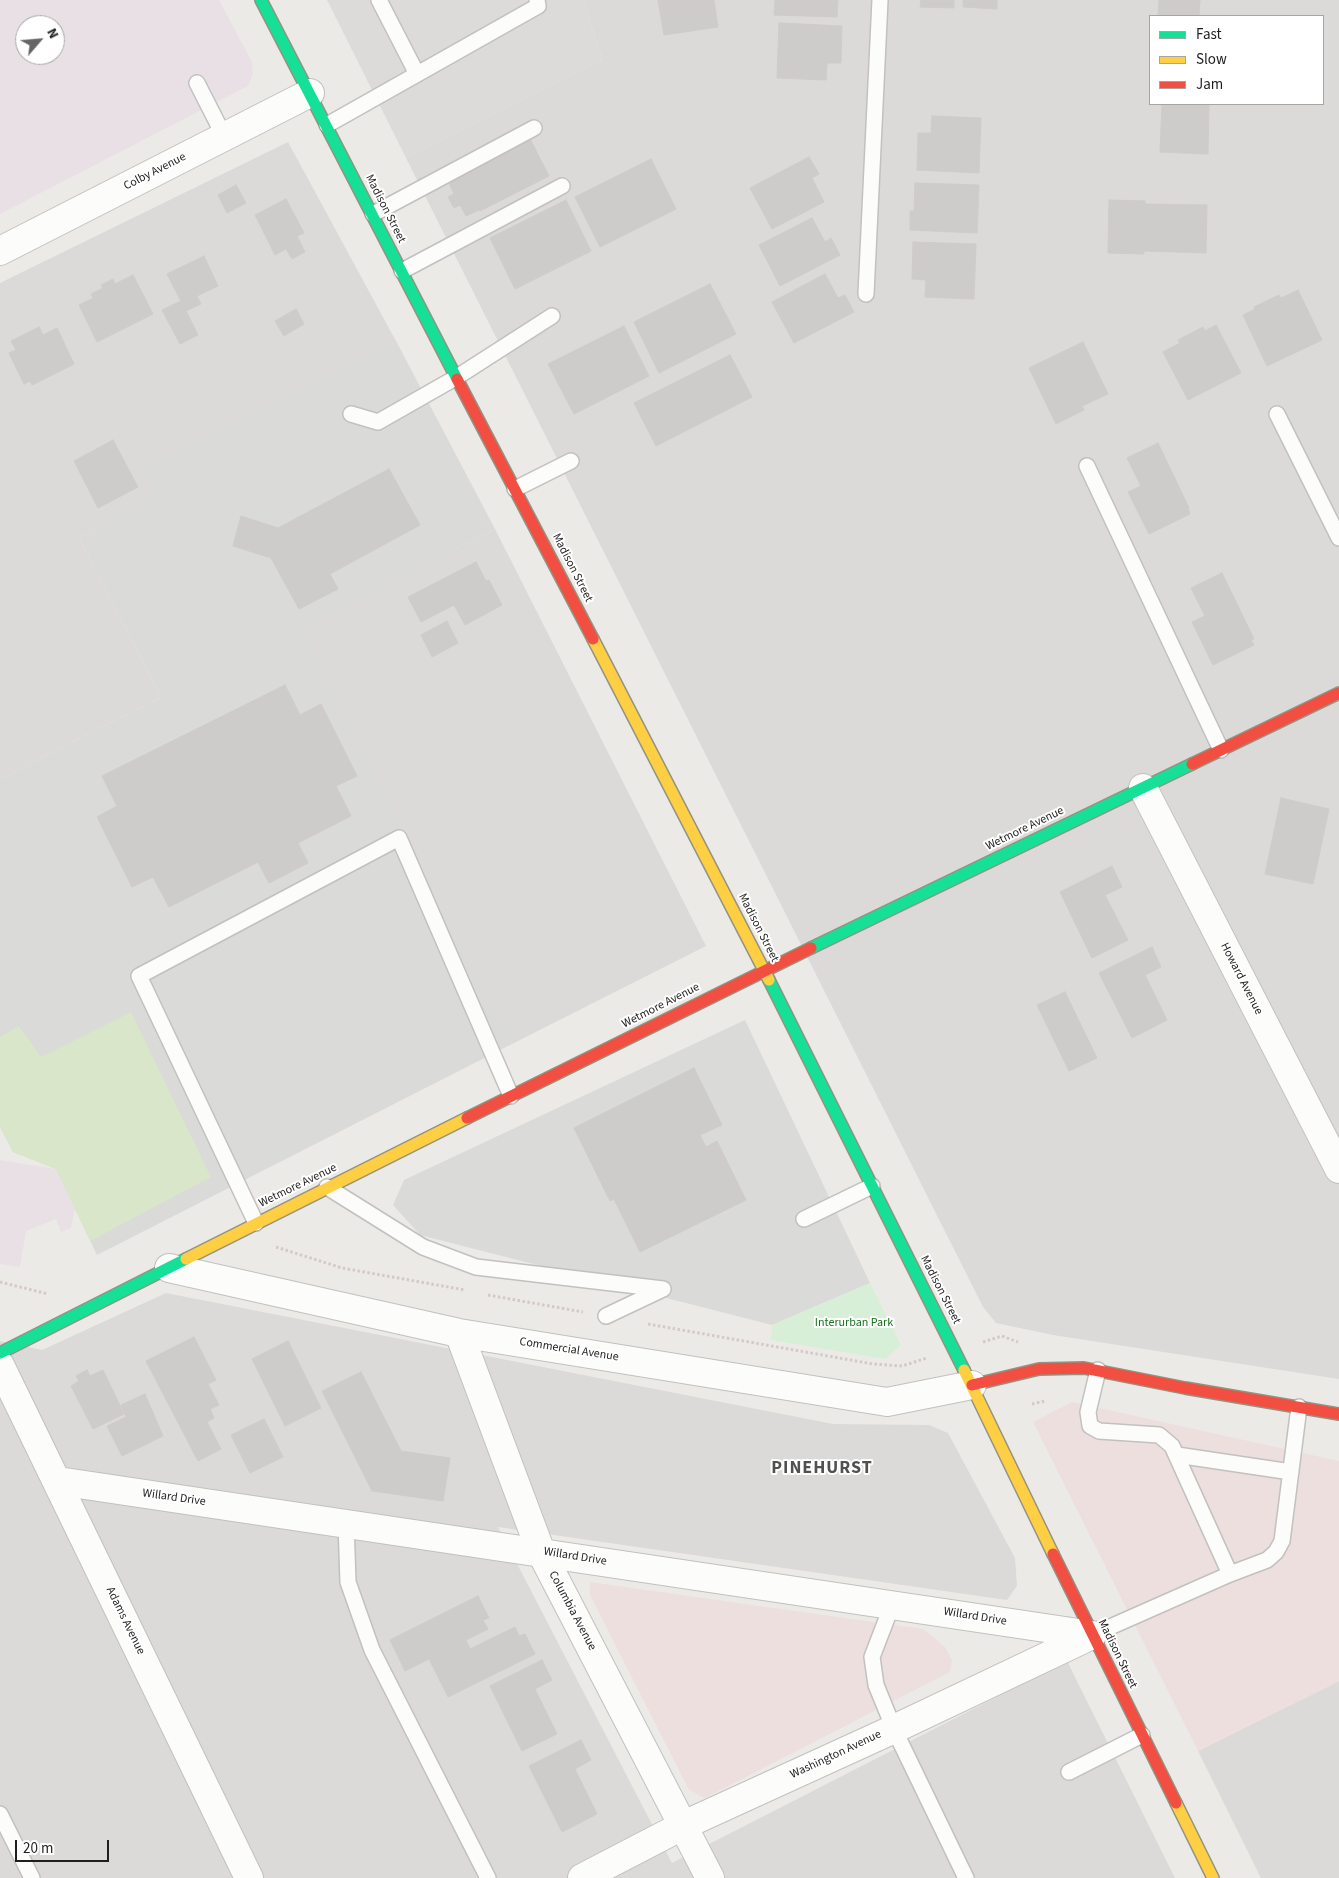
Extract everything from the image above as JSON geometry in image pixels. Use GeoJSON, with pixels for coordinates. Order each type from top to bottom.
{"type":"FeatureCollection","features":[{"type":"Feature","properties":{"kind":"street","name":"Madison Street"},"geometry":{"type":"LineString","coordinates":[[260,0],[373,214],[764,970],[972,1384],[1092,1635],[1213,1878]]}},
{"type":"Feature","properties":{"kind":"street","name":"Colby Avenue"},"geometry":{"type":"LineString","coordinates":[[2,245],[310,93]]}},
{"type":"Feature","properties":{"kind":"street","name":"Wetmore Avenue"},"geometry":{"type":"LineString","coordinates":[[0,1353],[234,1234],[764,970],[1339,694]]}},
{"type":"Feature","properties":{"kind":"street","name":"Howard Avenue"},"geometry":{"type":"LineString","coordinates":[[1143,788],[1339,1170]]}},
{"type":"Feature","properties":{"kind":"street","name":"Commercial Avenue"},"geometry":{"type":"LineString","coordinates":[[169,1268],[459,1332],[887,1402],[972,1384]]}},
{"type":"Feature","properties":{"kind":"street","name":"Columbia Avenue"},"geometry":{"type":"LineString","coordinates":[[459,1332],[541,1552],[710,1878]]}},
{"type":"Feature","properties":{"kind":"street","name":"Adams Avenue"},"geometry":{"type":"LineString","coordinates":[[0,1365],[58,1481],[249,1878]]}},
{"type":"Feature","properties":{"kind":"street"},"geometry":{"type":"LineString","coordinates":[[972,1384],[1039,1370],[1084,1368],[1185,1388],[1339,1414]]}},
{"type":"Feature","properties":{"kind":"street","name":"Willard Drive"},"geometry":{"type":"LineString","coordinates":[[58,1481],[1092,1635]]}},
{"type":"Feature","properties":{"kind":"street","name":"Washington Avenue"},"geometry":{"type":"LineString","coordinates":[[582,1878],[684,1825],[894,1729],[1092,1635]]}},
{"type":"Feature","properties":{"kind":"lane"},"geometry":{"type":"LineString","coordinates":[[379,0],[417,74]]}},
{"type":"Feature","properties":{"kind":"lane"},"geometry":{"type":"LineString","coordinates":[[326,125],[538,6],[537,0]]}},
{"type":"Feature","properties":{"kind":"lane"},"geometry":{"type":"LineString","coordinates":[[866,294],[880,0]]}},
{"type":"Feature","properties":{"kind":"lane"},"geometry":{"type":"LineString","coordinates":[[197,83],[224,136]]}},
{"type":"Feature","properties":{"kind":"lane"},"geometry":{"type":"LineString","coordinates":[[373,214],[534,128]]}},
{"type":"Feature","properties":{"kind":"lane"},"geometry":{"type":"LineString","coordinates":[[402,272],[562,186]]}},
{"type":"Feature","properties":{"kind":"lane"},"geometry":{"type":"LineString","coordinates":[[351,414],[378,422],[457,377],[552,316]]}},
{"type":"Feature","properties":{"kind":"lane"},"geometry":{"type":"LineString","coordinates":[[1277,414],[1339,538]]}},
{"type":"Feature","properties":{"kind":"lane"},"geometry":{"type":"LineString","coordinates":[[515,489],[571,461]]}},
{"type":"Feature","properties":{"kind":"lane"},"geometry":{"type":"LineString","coordinates":[[1087,466],[1222,750]]}},
{"type":"Feature","properties":{"kind":"lane"},"geometry":{"type":"LineString","coordinates":[[256,1223],[139,976],[399,838],[511,1096]]}},
{"type":"Feature","properties":{"kind":"lane"},"geometry":{"type":"LineString","coordinates":[[804,1219],[872,1186]]}},
{"type":"Feature","properties":{"kind":"lane"},"geometry":{"type":"LineString","coordinates":[[327,1188],[423,1247],[476,1267],[663,1289],[606,1316]]}},
{"type":"Feature","properties":{"kind":"lane"},"geometry":{"type":"LineString","coordinates":[[1098,1370],[1088,1412],[1090,1426],[1099,1431],[1159,1436],[1172,1446],[1230,1574]]}},
{"type":"Feature","properties":{"kind":"lane"},"geometry":{"type":"LineString","coordinates":[[1092,1635],[1230,1574],[1258,1564],[1276,1552],[1282,1541],[1299,1407]]}},
{"type":"Feature","properties":{"kind":"lane"},"geometry":{"type":"LineString","coordinates":[[1177,1455],[1290,1472]]}},
{"type":"Feature","properties":{"kind":"lane"},"geometry":{"type":"LineString","coordinates":[[346,1523],[348,1582],[372,1650],[488,1878]]}},
{"type":"Feature","properties":{"kind":"lane"},"geometry":{"type":"LineString","coordinates":[[892,1604],[872,1657],[876,1685],[894,1729],[966,1878]]}},
{"type":"Feature","properties":{"kind":"lane"},"geometry":{"type":"LineString","coordinates":[[1070,1772],[1142,1735]]}},
{"type":"Feature","properties":{"kind":"lane"},"geometry":{"type":"LineString","coordinates":[[0,1814],[32,1878]]}},
{"type":"Feature","properties":{"kind":"path"},"geometry":{"type":"LineString","coordinates":[[234,1234],[342,1268],[469,1291]]}},
{"type":"Feature","properties":{"kind":"path"},"geometry":{"type":"LineString","coordinates":[[0,1282],[49,1294]]}},
{"type":"Feature","properties":{"kind":"path"},"geometry":{"type":"LineString","coordinates":[[479,1293],[873,1364],[902,1366]]}},
{"type":"Feature","properties":{"kind":"shaded area"},"geometry":{"type":"Polygon","coordinates":[[[0,0],[219,0],[252,62],[253,74],[248,86],[0,214],[0,0]]]}},
{"type":"Feature","properties":{"kind":"shaded area"},"geometry":{"type":"Polygon","coordinates":[[[327,0],[584,0],[602,60],[406,158],[327,0]]]}},
{"type":"Feature","properties":{"kind":"shaded area"},"geometry":{"type":"Polygon","coordinates":[[[584,0],[1339,0],[1339,1379],[1053,1335],[996,1323],[983,1307],[406,158],[602,60],[584,0]]]}},
{"type":"Feature","properties":{"kind":"shaded area"},"geometry":{"type":"Polygon","coordinates":[[[288,142],[397,343],[142,470],[157,498],[79,538],[161,697],[0,779],[0,283],[288,142]]]}},
{"type":"Feature","properties":{"kind":"shaded area"},"geometry":{"type":"Polygon","coordinates":[[[395,339],[495,529],[302,627],[512,1044],[97,1255],[56,1169],[13,1152],[0,1127],[0,779],[161,697],[79,538],[156,498],[142,470],[395,339]]]}},
{"type":"Feature","properties":{"kind":"shaded area"},"geometry":{"type":"Polygon","coordinates":[[[495,529],[706,946],[512,1044],[301,627],[495,529]]]}},
{"type":"Feature","properties":{"kind":"shaded area"},"geometry":{"type":"Polygon","coordinates":[[[745,1020],[870,1283],[772,1325],[420,1235],[393,1205],[404,1180],[745,1020]]]}},
{"type":"Feature","properties":{"kind":"shaded area"},"geometry":{"type":"Polygon","coordinates":[[[0,1160],[56,1169],[75,1209],[71,1228],[61,1232],[56,1219],[26,1231],[20,1267],[0,1264],[0,1160]]]}},
{"type":"Feature","properties":{"kind":"shaded area"},"geometry":{"type":"Polygon","coordinates":[[[166,1293],[833,1424],[929,1425],[948,1433],[1015,1558],[1017,1586],[1007,1600],[498,1527],[672,1863],[1067,1661],[1175,1878],[0,1878],[0,1341],[42,1350],[166,1293]]]}},
{"type":"Feature","properties":{"kind":"shaded area"},"geometry":{"type":"Polygon","coordinates":[[[1072,1402],[1339,1461],[1339,1681],[1198,1751],[1033,1422],[1072,1402]]]}},
{"type":"Feature","properties":{"kind":"shaded area"},"geometry":{"type":"Polygon","coordinates":[[[590,1582],[923,1629],[945,1647],[952,1660],[950,1672],[705,1798],[689,1790],[590,1595],[590,1582]]]}},
{"type":"Feature","properties":{"kind":"shaded area"},"geometry":{"type":"Polygon","coordinates":[[[1339,1681],[1339,1878],[1261,1878],[1198,1751],[1339,1681]]]}},
{"type":"Feature","properties":{"kind":"green space"},"geometry":{"type":"Polygon","coordinates":[[[131,1012],[211,1177],[90,1241],[56,1169],[13,1152],[0,1127],[0,1037],[19,1026],[41,1057],[131,1012]]]}},
{"type":"Feature","properties":{"kind":"green space","name":"Interurban Park"},"geometry":{"type":"Polygon","coordinates":[[[870,1283],[901,1345],[885,1359],[771,1340],[772,1325],[870,1283]]]}},
{"type":"Feature","properties":{"kind":"building"},"geometry":{"type":"Polygon","coordinates":[[[658,0],[714,0],[718,27],[664,35],[658,0]]]}},
{"type":"Feature","properties":{"kind":"building"},"geometry":{"type":"Polygon","coordinates":[[[775,0],[838,0],[837,17],[774,15],[775,0]]]}},
{"type":"Feature","properties":{"kind":"building"},"geometry":{"type":"Polygon","coordinates":[[[921,0],[954,0],[954,8],[920,7],[921,0]]]}},
{"type":"Feature","properties":{"kind":"building"},"geometry":{"type":"Polygon","coordinates":[[[963,0],[997,0],[997,9],[963,7],[963,0]]]}},
{"type":"Feature","properties":{"kind":"building"},"geometry":{"type":"Polygon","coordinates":[[[1159,0],[1200,0],[1199,15],[1158,15],[1159,0]]]}},
{"type":"Feature","properties":{"kind":"building"},"geometry":{"type":"Polygon","coordinates":[[[779,23],[842,26],[841,63],[827,63],[826,80],[777,78],[779,23]]]}},
{"type":"Feature","properties":{"kind":"building"},"geometry":{"type":"Polygon","coordinates":[[[1162,105],[1209,105],[1208,154],[1160,152],[1162,105]]]}},
{"type":"Feature","properties":{"kind":"building"},"geometry":{"type":"Polygon","coordinates":[[[932,116],[981,118],[979,173],[917,170],[918,133],[931,133],[932,116]]]}},
{"type":"Feature","properties":{"kind":"building"},"geometry":{"type":"Polygon","coordinates":[[[528,135],[549,176],[480,211],[466,216],[460,205],[454,208],[448,197],[454,194],[448,181],[528,135]]]}},
{"type":"Feature","properties":{"kind":"building"},"geometry":{"type":"Polygon","coordinates":[[[809,157],[819,174],[812,178],[824,202],[772,229],[750,188],[809,157]]]}},
{"type":"Feature","properties":{"kind":"building"},"geometry":{"type":"Polygon","coordinates":[[[651,159],[676,209],[600,247],[575,197],[651,159]]]}},
{"type":"Feature","properties":{"kind":"building"},"geometry":{"type":"Polygon","coordinates":[[[915,183],[979,185],[977,233],[910,230],[910,211],[914,211],[915,183]]]}},
{"type":"Feature","properties":{"kind":"building"},"geometry":{"type":"Polygon","coordinates":[[[236,185],[246,203],[227,213],[218,195],[236,185]]]}},
{"type":"Feature","properties":{"kind":"building"},"geometry":{"type":"Polygon","coordinates":[[[286,199],[304,233],[297,236],[305,252],[292,259],[286,249],[275,255],[255,215],[286,199]]]}},
{"type":"Feature","properties":{"kind":"building"},"geometry":{"type":"Polygon","coordinates":[[[566,200],[591,251],[515,289],[490,238],[566,200]]]}},
{"type":"Feature","properties":{"kind":"building"},"geometry":{"type":"Polygon","coordinates":[[[1109,200],[1145,201],[1145,204],[1207,205],[1206,253],[1144,251],[1144,254],[1108,253],[1109,200]]]}},
{"type":"Feature","properties":{"kind":"building"},"geometry":{"type":"Polygon","coordinates":[[[812,218],[825,242],[831,238],[840,255],[780,286],[759,245],[812,218]]]}},
{"type":"Feature","properties":{"kind":"building"},"geometry":{"type":"Polygon","coordinates":[[[913,242],[976,244],[974,299],[925,297],[926,280],[912,279],[913,242]]]}},
{"type":"Feature","properties":{"kind":"building"},"geometry":{"type":"Polygon","coordinates":[[[204,256],[218,286],[197,296],[201,304],[186,311],[167,274],[204,256]]]}},
{"type":"Feature","properties":{"kind":"building"},"geometry":{"type":"Polygon","coordinates":[[[825,274],[838,298],[845,295],[854,312],[794,343],[772,302],[825,274]]]}},
{"type":"Feature","properties":{"kind":"building"},"geometry":{"type":"Polygon","coordinates":[[[133,275],[153,314],[97,342],[79,305],[93,298],[91,294],[103,288],[101,285],[113,279],[115,284],[133,275]]]}},
{"type":"Feature","properties":{"kind":"building"},"geometry":{"type":"Polygon","coordinates":[[[710,284],[736,334],[659,373],[634,322],[710,284]]]}},
{"type":"Feature","properties":{"kind":"building"},"geometry":{"type":"Polygon","coordinates":[[[1298,290],[1322,340],[1267,366],[1243,315],[1255,309],[1254,307],[1279,295],[1281,298],[1298,290]]]}},
{"type":"Feature","properties":{"kind":"building"},"geometry":{"type":"Polygon","coordinates":[[[181,301],[198,335],[180,344],[162,310],[181,301]]]}},
{"type":"Feature","properties":{"kind":"building"},"geometry":{"type":"Polygon","coordinates":[[[296,309],[304,324],[284,336],[275,321],[296,309]]]}},
{"type":"Feature","properties":{"kind":"building"},"geometry":{"type":"Polygon","coordinates":[[[1216,325],[1241,373],[1188,400],[1163,352],[1180,343],[1178,340],[1203,327],[1205,331],[1216,325]]]}},
{"type":"Feature","properties":{"kind":"building"},"geometry":{"type":"Polygon","coordinates":[[[624,326],[649,376],[574,414],[548,364],[624,326]]]}},
{"type":"Feature","properties":{"kind":"building"},"geometry":{"type":"Polygon","coordinates":[[[39,327],[43,335],[57,328],[74,364],[32,385],[30,381],[24,384],[9,353],[16,350],[11,341],[39,327]]]}},
{"type":"Feature","properties":{"kind":"building"},"geometry":{"type":"Polygon","coordinates":[[[1083,342],[1108,394],[1082,406],[1084,410],[1056,424],[1029,368],[1083,342]]]}},
{"type":"Feature","properties":{"kind":"building"},"geometry":{"type":"Polygon","coordinates":[[[730,355],[752,397],[656,446],[634,403],[730,355]]]}},
{"type":"Feature","properties":{"kind":"building"},"geometry":{"type":"Polygon","coordinates":[[[113,440],[138,487],[98,508],[74,461],[113,440]]]}},
{"type":"Feature","properties":{"kind":"building"},"geometry":{"type":"Polygon","coordinates":[[[1158,443],[1189,508],[1190,514],[1149,534],[1128,492],[1141,486],[1127,458],[1158,443]]]}},
{"type":"Feature","properties":{"kind":"building"},"geometry":{"type":"Polygon","coordinates":[[[389,469],[420,525],[330,574],[338,589],[299,609],[271,558],[233,546],[241,516],[278,528],[389,469]]]}},
{"type":"Feature","properties":{"kind":"building"},"geometry":{"type":"Polygon","coordinates":[[[476,562],[486,581],[489,580],[502,605],[465,625],[454,605],[421,622],[408,597],[476,562]]]}},
{"type":"Feature","properties":{"kind":"building"},"geometry":{"type":"Polygon","coordinates":[[[1222,573],[1254,639],[1251,640],[1254,645],[1213,665],[1192,622],[1205,616],[1191,588],[1222,573]]]}},
{"type":"Feature","properties":{"kind":"building"},"geometry":{"type":"Polygon","coordinates":[[[447,621],[458,643],[432,657],[421,635],[447,621]]]}},
{"type":"Feature","properties":{"kind":"building"},"geometry":{"type":"Polygon","coordinates":[[[285,685],[300,715],[321,704],[357,776],[336,786],[351,816],[298,843],[308,863],[269,883],[258,862],[169,907],[153,877],[132,887],[97,817],[117,806],[102,776],[285,685]]]}},
{"type":"Feature","properties":{"kind":"building"},"geometry":{"type":"Polygon","coordinates":[[[1281,798],[1329,809],[1313,884],[1265,874],[1281,798]]]}},
{"type":"Feature","properties":{"kind":"building"},"geometry":{"type":"Polygon","coordinates":[[[1112,866],[1122,887],[1105,895],[1128,940],[1092,958],[1060,892],[1112,866]]]}},
{"type":"Feature","properties":{"kind":"building"},"geometry":{"type":"Polygon","coordinates":[[[1152,947],[1161,967],[1145,975],[1167,1020],[1132,1038],[1099,973],[1152,947]]]}},
{"type":"Feature","properties":{"kind":"building"},"geometry":{"type":"Polygon","coordinates":[[[1065,992],[1097,1058],[1069,1071],[1037,1005],[1065,992]]]}},
{"type":"Feature","properties":{"kind":"building"},"geometry":{"type":"Polygon","coordinates":[[[694,1068],[722,1125],[700,1135],[706,1147],[717,1141],[746,1200],[640,1252],[614,1199],[610,1201],[574,1128],[694,1068]]]}},
{"type":"Feature","properties":{"kind":"building"},"geometry":{"type":"Polygon","coordinates":[[[194,1337],[216,1380],[208,1384],[219,1405],[210,1409],[214,1418],[207,1422],[221,1449],[198,1461],[146,1361],[194,1337]]]}},
{"type":"Feature","properties":{"kind":"building"},"geometry":{"type":"Polygon","coordinates":[[[288,1341],[321,1408],[285,1426],[252,1359],[288,1341]]]}},
{"type":"Feature","properties":{"kind":"building"},"geometry":{"type":"Polygon","coordinates":[[[87,1370],[90,1376],[103,1370],[124,1414],[93,1429],[71,1386],[79,1381],[76,1376],[87,1370]]]}},
{"type":"Feature","properties":{"kind":"building"},"geometry":{"type":"Polygon","coordinates":[[[361,1372],[401,1451],[450,1458],[443,1501],[372,1491],[322,1391],[361,1372]]]}},
{"type":"Feature","properties":{"kind":"building"},"geometry":{"type":"Polygon","coordinates":[[[145,1394],[163,1436],[122,1456],[107,1426],[126,1417],[121,1405],[145,1394]]]}},
{"type":"Feature","properties":{"kind":"building"},"geometry":{"type":"Polygon","coordinates":[[[264,1419],[283,1457],[250,1473],[231,1435],[264,1419]]]}},
{"type":"Feature","properties":{"kind":"building"},"geometry":{"type":"Polygon","coordinates":[[[478,1596],[489,1618],[483,1620],[488,1629],[466,1640],[470,1649],[515,1627],[519,1636],[525,1634],[535,1654],[448,1697],[429,1659],[405,1671],[390,1640],[478,1596]]]}},
{"type":"Feature","properties":{"kind":"building"},"geometry":{"type":"Polygon","coordinates":[[[542,1660],[552,1680],[535,1689],[557,1734],[522,1751],[490,1686],[542,1660]]]}},
{"type":"Feature","properties":{"kind":"building"},"geometry":{"type":"Polygon","coordinates":[[[581,1740],[591,1760],[575,1769],[597,1814],[562,1832],[529,1766],[581,1740]]]}},
{"type":"Feature","properties":{"kind":"traffic: fast"},"geometry":{"type":"LineString","coordinates":[[261,0],[457,379]]}},
{"type":"Feature","properties":{"kind":"traffic: fast"},"geometry":{"type":"LineString","coordinates":[[811,948],[1192,764]]}},
{"type":"Feature","properties":{"kind":"traffic: fast"},"geometry":{"type":"LineString","coordinates":[[769,980],[964,1370]]}},
{"type":"Feature","properties":{"kind":"traffic: fast"},"geometry":{"type":"LineString","coordinates":[[0,1353],[186,1259]]}},
{"type":"Feature","properties":{"kind":"traffic: slow"},"geometry":{"type":"LineString","coordinates":[[593,639],[769,980]]}},
{"type":"Feature","properties":{"kind":"traffic: slow"},"geometry":{"type":"LineString","coordinates":[[186,1259],[467,1118]]}},
{"type":"Feature","properties":{"kind":"traffic: slow"},"geometry":{"type":"LineString","coordinates":[[964,1370],[1053,1554]]}},
{"type":"Feature","properties":{"kind":"traffic: slow"},"geometry":{"type":"LineString","coordinates":[[1176,1803],[1213,1878]]}},
{"type":"Feature","properties":{"kind":"traffic: jam"},"geometry":{"type":"LineString","coordinates":[[457,379],[593,639]]}},
{"type":"Feature","properties":{"kind":"traffic: jam"},"geometry":{"type":"LineString","coordinates":[[1192,764],[1339,693]]}},
{"type":"Feature","properties":{"kind":"traffic: jam"},"geometry":{"type":"LineString","coordinates":[[467,1118],[811,948]]}},
{"type":"Feature","properties":{"kind":"traffic: jam"},"geometry":{"type":"LineString","coordinates":[[972,1385],[1039,1369],[1084,1368],[1185,1388],[1339,1414]]}},
{"type":"Feature","properties":{"kind":"traffic: jam"},"geometry":{"type":"LineString","coordinates":[[1053,1554],[1176,1803]]}},
{"type":"Feature","properties":{"kind":"district","name":"PINEHURST"},"geometry":{"type":"Point","coordinates":[822,1469]}}]}
